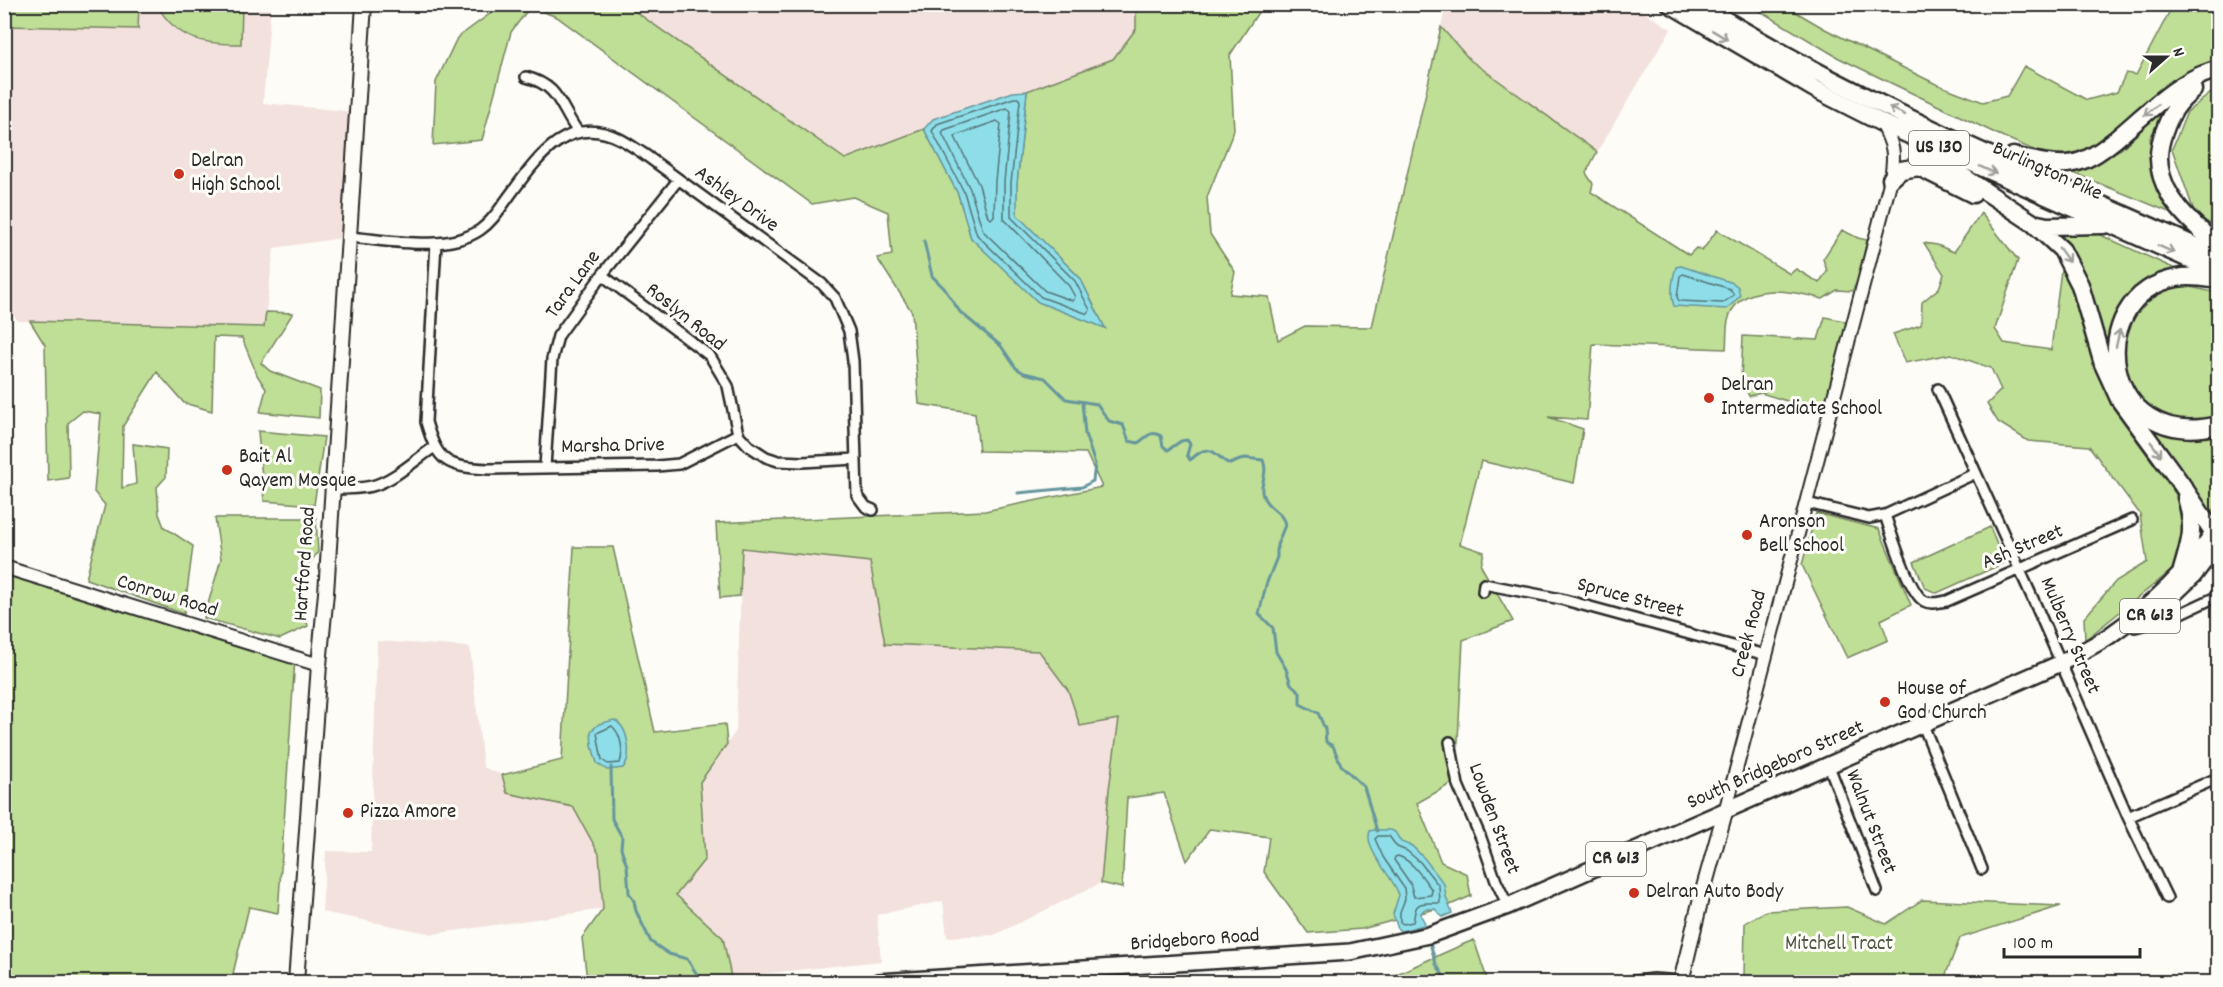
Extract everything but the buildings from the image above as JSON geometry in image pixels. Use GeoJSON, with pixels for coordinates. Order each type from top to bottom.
{"type":"FeatureCollection","features":[{"type":"Feature","properties":{"kind":"highway","name":"Burlington Pike"},"geometry":{"type":"LineString","coordinates":[[1670,4],[1815,89],[1882,123],[2218,272]]}},
{"type":"Feature","properties":{"kind":"highway","name":"Burlington Pike"},"geometry":{"type":"LineString","coordinates":[[1699,4],[1821,75],[1941,132],[2218,256]]}},
{"type":"Feature","properties":{"kind":"highway"},"geometry":{"type":"LineString","coordinates":[[1941,132],[2009,155],[2043,163],[2069,164],[2096,155],[2169,96],[2198,76],[2218,70]]}},
{"type":"Feature","properties":{"kind":"highway"},"geometry":{"type":"LineString","coordinates":[[2218,78],[2191,91],[2179,102],[2170,115],[2159,143],[2159,159],[2161,175],[2167,190],[2186,217],[2218,245]]}},
{"type":"Feature","properties":{"kind":"highway"},"geometry":{"type":"LineString","coordinates":[[1882,123],[2033,223],[2062,250],[2080,285],[2103,364],[2119,399],[2217,535]]}},
{"type":"Feature","properties":{"kind":"highway"},"geometry":{"type":"LineString","coordinates":[[1891,179],[1901,170],[1918,168],[2014,212]]}},
{"type":"Feature","properties":{"kind":"highway"},"geometry":{"type":"LineString","coordinates":[[2033,223],[2047,226],[2111,225]]}},
{"type":"Feature","properties":{"kind":"highway"},"geometry":{"type":"LineString","coordinates":[[2218,280],[2179,277],[2164,281],[2149,289],[2136,300],[2125,315],[2115,347],[2120,382],[2128,397],[2139,410],[2169,427],[2186,430],[2218,425]]}},
{"type":"Feature","properties":{"kind":"highway"},"geometry":{"type":"LineString","coordinates":[[2182,485],[2190,511],[2193,534],[2182,570]]}},
{"type":"Feature","properties":{"kind":"main road","name":"Hartford Road"},"geometry":{"type":"LineString","coordinates":[[296,982],[333,489],[364,4]]}},
{"type":"Feature","properties":{"kind":"main road","name":"South Bridgeboro Street"},"geometry":{"type":"LineString","coordinates":[[2061,663],[2108,637],[2148,605],[2217,535]]}},
{"type":"Feature","properties":{"kind":"main road","name":"South Bridgeboro Street"},"geometry":{"type":"LineString","coordinates":[[1508,906],[2110,642],[2151,616],[2194,575],[2217,535]]}},
{"type":"Feature","properties":{"kind":"main road","name":"Creek Road"},"geometry":{"type":"LineString","coordinates":[[1682,982],[1701,898],[1725,812]]}},
{"type":"Feature","properties":{"kind":"main road","name":"Bridgeboro Road"},"geometry":{"type":"LineString","coordinates":[[878,982],[1350,952],[1429,935],[1508,906]]}},
{"type":"Feature","properties":{"kind":"street"},"geometry":{"type":"LineString","coordinates":[[349,237],[436,243],[456,241],[480,230],[493,218],[523,177],[549,148],[563,137],[578,132],[548,87],[541,81],[526,77]]}},
{"type":"Feature","properties":{"kind":"street","name":"Creek Road"},"geometry":{"type":"LineString","coordinates":[[1725,812],[1891,179],[1894,160],[1893,144],[1882,123]]}},
{"type":"Feature","properties":{"kind":"street","name":"Ashley Drive"},"geometry":{"type":"LineString","coordinates":[[578,132],[590,130],[619,138],[644,154],[822,284],[835,298],[849,331],[853,361],[857,495],[866,507],[873,510]]}},
{"type":"Feature","properties":{"kind":"street","name":"Tara Lane"},"geometry":{"type":"LineString","coordinates":[[545,467],[552,359],[558,336],[602,275],[678,180]]}},
{"type":"Feature","properties":{"kind":"street"},"geometry":{"type":"LineString","coordinates":[[333,489],[372,486],[384,481],[434,448],[426,422],[436,243]]}},
{"type":"Feature","properties":{"kind":"street","name":"Roslyn Road"},"geometry":{"type":"LineString","coordinates":[[602,275],[710,356],[728,386],[738,434]]}},
{"type":"Feature","properties":{"kind":"street","name":"Mulberry Street"},"geometry":{"type":"LineString","coordinates":[[1938,389],[2020,568],[2128,817],[2167,898]]}},
{"type":"Feature","properties":{"kind":"street"},"geometry":{"type":"LineString","coordinates":[[738,434],[757,452],[778,461],[856,459]]}},
{"type":"Feature","properties":{"kind":"street","name":"Marsha Drive"},"geometry":{"type":"LineString","coordinates":[[434,448],[441,458],[465,468],[657,466],[679,464],[738,434]]}},
{"type":"Feature","properties":{"kind":"street"},"geometry":{"type":"LineString","coordinates":[[1807,503],[1869,518],[1885,515],[1976,473]]}},
{"type":"Feature","properties":{"kind":"street","name":"Ash Street"},"geometry":{"type":"LineString","coordinates":[[1885,515],[1910,584],[1918,597],[1932,604],[1947,601],[2132,520]]}},
{"type":"Feature","properties":{"kind":"street","name":"Conrow Road"},"geometry":{"type":"LineString","coordinates":[[4,567],[319,665]]}},
{"type":"Feature","properties":{"kind":"street","name":"Spruce Street"},"geometry":{"type":"LineString","coordinates":[[1484,588],[1562,599],[1766,655]]}},
{"type":"Feature","properties":{"kind":"street","name":"South Bridgeboro Street"},"geometry":{"type":"LineString","coordinates":[[2135,627],[2171,618],[2218,596]]}},
{"type":"Feature","properties":{"kind":"street"},"geometry":{"type":"LineString","coordinates":[[1923,725],[1982,868]]}},
{"type":"Feature","properties":{"kind":"street","name":"Lowden Street"},"geometry":{"type":"LineString","coordinates":[[1450,742],[1458,785],[1508,906]]}},
{"type":"Feature","properties":{"kind":"street","name":"Walnut Street"},"geometry":{"type":"LineString","coordinates":[[1829,766],[1877,891]]}},
{"type":"Feature","properties":{"kind":"street"},"geometry":{"type":"LineString","coordinates":[[2128,817],[2218,778]]}},
{"type":"Feature","properties":{"kind":"street"},"geometry":{"type":"LineString","coordinates":[[1627,982],[1653,979],[1682,982]]}},
{"type":"Feature","properties":{"kind":"shaded area"},"geometry":{"type":"Polygon","coordinates":[[[1631,4],[1671,29],[1597,152],[1470,60],[1441,27],[1446,5],[1631,4]]]}},
{"type":"Feature","properties":{"kind":"shaded area","name":"Delran High School"},"geometry":{"type":"Polygon","coordinates":[[[5,5],[271,5],[263,103],[357,112],[349,237],[274,248],[264,327],[18,321],[5,304],[5,5]]]}},
{"type":"Feature","properties":{"kind":"shaded area"},"geometry":{"type":"Polygon","coordinates":[[[626,5],[1136,5],[1136,29],[1113,59],[1027,91],[1017,183],[845,159],[626,5]]]}},
{"type":"Feature","properties":{"kind":"shaded area"},"geometry":{"type":"Polygon","coordinates":[[[742,548],[870,562],[885,644],[1039,651],[1068,690],[1080,726],[1119,719],[1109,789],[1101,883],[994,935],[947,937],[943,901],[877,915],[881,961],[731,977],[723,938],[676,895],[705,859],[700,782],[736,731],[742,548]]]}},
{"type":"Feature","properties":{"kind":"shaded area"},"geometry":{"type":"Polygon","coordinates":[[[377,641],[470,647],[483,767],[502,775],[507,793],[573,807],[599,854],[603,909],[433,934],[322,912],[326,851],[371,852],[377,641]]]}},
{"type":"Feature","properties":{"kind":"green space"},"geometry":{"type":"Polygon","coordinates":[[[5,4],[139,5],[138,29],[5,26],[5,4]]]}},
{"type":"Feature","properties":{"kind":"green space"},"geometry":{"type":"Polygon","coordinates":[[[157,5],[242,5],[241,44],[215,43],[192,38],[173,26],[157,5]]]}},
{"type":"Feature","properties":{"kind":"green space"},"geometry":{"type":"Polygon","coordinates":[[[502,5],[626,5],[845,159],[924,129],[958,194],[971,238],[1105,328],[1080,278],[1016,215],[1017,183],[1027,91],[1113,59],[1136,29],[1136,5],[1263,5],[1230,55],[1234,130],[1207,197],[1210,234],[1235,272],[1230,294],[1269,297],[1278,340],[1305,326],[1372,327],[1441,27],[1470,60],[1597,152],[1586,173],[1593,184],[1591,192],[1689,255],[1696,248],[1702,251],[1717,230],[1790,274],[1796,269],[1819,283],[1827,271],[1823,259],[1842,230],[1867,240],[1858,280],[1852,291],[1837,290],[1823,299],[1782,291],[1755,293],[1743,299],[1734,308],[1728,321],[1726,349],[1593,344],[1587,420],[1548,417],[1583,429],[1574,483],[1481,461],[1460,544],[1484,552],[1481,566],[1513,621],[1463,640],[1456,781],[1417,803],[1441,862],[1467,874],[1471,896],[1450,905],[1362,929],[1308,933],[1264,872],[1269,837],[1210,829],[1187,861],[1164,793],[1127,798],[1122,888],[1101,883],[1109,789],[1119,719],[1080,726],[1068,690],[1039,651],[885,644],[870,562],[742,548],[740,596],[720,598],[716,523],[985,511],[1102,487],[1086,453],[979,451],[975,413],[919,404],[912,312],[877,258],[892,255],[888,212],[853,197],[812,204],[557,17],[530,7],[511,32],[482,140],[433,145],[436,82],[457,38],[502,5]]]}},
{"type":"Feature","properties":{"kind":"green space"},"geometry":{"type":"Polygon","coordinates":[[[1750,5],[1784,5],[1825,29],[1936,84],[1983,102],[2007,96],[2024,66],[2087,100],[2117,92],[2126,73],[2136,75],[2173,5],[2218,5],[2218,62],[2208,62],[2171,85],[2098,145],[2068,158],[2045,155],[1839,58],[1750,5]]]}},
{"type":"Feature","properties":{"kind":"green space"},"geometry":{"type":"Polygon","coordinates":[[[2218,89],[2218,227],[2196,217],[2172,149],[2187,112],[2218,89]]]}},
{"type":"Feature","properties":{"kind":"green space"},"geometry":{"type":"Polygon","coordinates":[[[2169,103],[2150,138],[2154,175],[2174,214],[2071,172],[2121,149],[2169,103]]]}},
{"type":"Feature","properties":{"kind":"green space"},"geometry":{"type":"Polygon","coordinates":[[[1981,213],[2018,260],[1995,329],[2004,343],[2051,350],[2061,270],[2066,270],[2111,405],[2185,507],[2184,540],[2177,566],[2085,640],[2084,618],[2116,581],[2147,562],[2140,514],[2089,446],[2028,441],[1998,422],[1987,404],[2001,390],[1991,368],[1951,354],[1905,363],[1893,334],[1921,325],[1922,302],[1939,288],[1944,274],[1924,243],[1937,245],[1954,252],[1981,213]]]}},
{"type":"Feature","properties":{"kind":"green space"},"geometry":{"type":"Polygon","coordinates":[[[2055,231],[2094,232],[2182,272],[2159,279],[2131,297],[2117,316],[2111,331],[2108,360],[2071,255],[2055,231]]]}},
{"type":"Feature","properties":{"kind":"green space"},"geometry":{"type":"Polygon","coordinates":[[[2176,284],[2218,293],[2218,418],[2180,422],[2145,404],[2125,375],[2123,343],[2139,307],[2176,284]]]}},
{"type":"Feature","properties":{"kind":"green space"},"geometry":{"type":"Polygon","coordinates":[[[266,312],[293,313],[261,363],[270,371],[320,390],[319,418],[260,412],[266,389],[257,375],[242,338],[214,337],[212,411],[184,403],[157,372],[123,426],[122,488],[136,484],[133,444],[167,449],[166,477],[157,487],[159,514],[164,527],[193,546],[184,614],[86,579],[105,505],[94,492],[101,414],[83,411],[68,423],[69,478],[48,481],[45,345],[30,321],[264,327],[266,312]]]}},
{"type":"Feature","properties":{"kind":"green space"},"geometry":{"type":"Polygon","coordinates":[[[1825,317],[1844,321],[1846,324],[1825,405],[1819,411],[1761,393],[1749,396],[1741,379],[1743,336],[1818,340],[1825,317]]]}},
{"type":"Feature","properties":{"kind":"green space"},"geometry":{"type":"Polygon","coordinates":[[[2143,421],[2218,432],[2218,503],[2209,516],[2143,421]]]}},
{"type":"Feature","properties":{"kind":"green space"},"geometry":{"type":"Polygon","coordinates":[[[258,431],[324,437],[314,505],[264,501],[258,431]]]}},
{"type":"Feature","properties":{"kind":"green space"},"geometry":{"type":"Polygon","coordinates":[[[1816,513],[1879,529],[1911,605],[1881,620],[1888,640],[1847,658],[1802,565],[1816,513]]]}},
{"type":"Feature","properties":{"kind":"green space"},"geometry":{"type":"Polygon","coordinates":[[[215,518],[316,518],[318,552],[297,580],[308,626],[280,639],[204,618],[221,559],[215,518]]]}},
{"type":"Feature","properties":{"kind":"green space"},"geometry":{"type":"Polygon","coordinates":[[[1990,527],[2004,563],[1937,593],[1925,588],[1914,562],[1990,527]]]}},
{"type":"Feature","properties":{"kind":"green space"},"geometry":{"type":"Polygon","coordinates":[[[574,547],[613,547],[655,732],[725,724],[727,744],[700,782],[705,859],[676,895],[723,938],[731,977],[587,980],[582,938],[603,909],[599,854],[573,807],[507,793],[502,775],[562,760],[574,547]]]}},
{"type":"Feature","properties":{"kind":"green space"},"geometry":{"type":"Polygon","coordinates":[[[4,575],[295,658],[278,913],[249,907],[231,982],[5,982],[4,575]]]}},
{"type":"Feature","properties":{"kind":"green space","name":"Mitchell Tract"},"geometry":{"type":"Polygon","coordinates":[[[1922,900],[2061,906],[1960,938],[1943,982],[1750,982],[1744,975],[1745,923],[1766,911],[1847,907],[1886,924],[1922,900]]]}},
{"type":"Feature","properties":{"kind":"green space"},"geometry":{"type":"Polygon","coordinates":[[[1474,940],[1488,982],[1379,982],[1464,944],[1474,940]]]}},
{"type":"Feature","properties":{"kind":"water"},"geometry":{"type":"Polygon","coordinates":[[[1027,91],[1017,183],[1017,215],[1080,278],[1105,328],[1038,302],[971,238],[958,194],[924,129],[933,119],[1013,92],[1027,91]]]}},
{"type":"Feature","properties":{"kind":"water"},"geometry":{"type":"Polygon","coordinates":[[[1681,266],[1733,283],[1738,287],[1740,296],[1727,309],[1674,306],[1673,277],[1676,267],[1681,266]]]}},
{"type":"Feature","properties":{"kind":"water"},"geometry":{"type":"Polygon","coordinates":[[[614,720],[623,728],[626,735],[628,756],[623,768],[607,770],[597,763],[591,731],[599,724],[614,720]]]}},
{"type":"Feature","properties":{"kind":"water"},"geometry":{"type":"Polygon","coordinates":[[[1370,831],[1395,832],[1401,842],[1412,846],[1424,858],[1444,884],[1452,913],[1442,917],[1435,909],[1425,909],[1420,914],[1424,925],[1401,931],[1398,929],[1393,914],[1399,895],[1371,846],[1370,831]]]}},
{"type":"Feature","properties":{"kind":"waterway"},"geometry":{"type":"LineString","coordinates":[[924,241],[932,276],[944,288],[960,312],[1001,346],[1016,368],[1024,373],[1045,378],[1066,399],[1097,404],[1109,421],[1123,425],[1129,441],[1138,443],[1154,433],[1161,436],[1163,446],[1168,450],[1181,441],[1187,440],[1190,444],[1187,455],[1190,460],[1207,450],[1230,464],[1245,458],[1263,460],[1265,466],[1263,496],[1284,520],[1285,525],[1277,545],[1277,557],[1266,585],[1259,614],[1273,628],[1276,652],[1286,669],[1291,684],[1300,692],[1300,704],[1318,713],[1325,729],[1326,742],[1333,746],[1341,765],[1364,787],[1377,831]]}},
{"type":"Feature","properties":{"kind":"waterway"},"geometry":{"type":"LineString","coordinates":[[1018,493],[1082,487],[1093,481],[1095,464],[1085,434],[1082,402]]}},
{"type":"Feature","properties":{"kind":"waterway"},"geometry":{"type":"LineString","coordinates":[[611,767],[612,819],[622,837],[621,848],[627,866],[629,893],[636,911],[651,942],[669,954],[687,959],[702,982]]}},
{"type":"Feature","properties":{"kind":"waterway"},"geometry":{"type":"LineString","coordinates":[[1430,943],[1436,964],[1447,982]]}},
{"type":"Feature","properties":{"kind":"place","name":"Delran High School"},"geometry":{"type":"Point","coordinates":[179,174]}},
{"type":"Feature","properties":{"kind":"place","name":"Delran Intermediate School"},"geometry":{"type":"Point","coordinates":[1709,398]}},
{"type":"Feature","properties":{"kind":"place","name":"Bait Al Qayem Mosque"},"geometry":{"type":"Point","coordinates":[227,470]}},
{"type":"Feature","properties":{"kind":"place","name":"Aronson Bell School"},"geometry":{"type":"Point","coordinates":[1747,535]}},
{"type":"Feature","properties":{"kind":"place","name":"House of God Church"},"geometry":{"type":"Point","coordinates":[1885,702]}},
{"type":"Feature","properties":{"kind":"place","name":"Pizza Amore"},"geometry":{"type":"Point","coordinates":[348,813]}},
{"type":"Feature","properties":{"kind":"place","name":"Delran Auto Body"},"geometry":{"type":"Point","coordinates":[1634,893]}}]}
